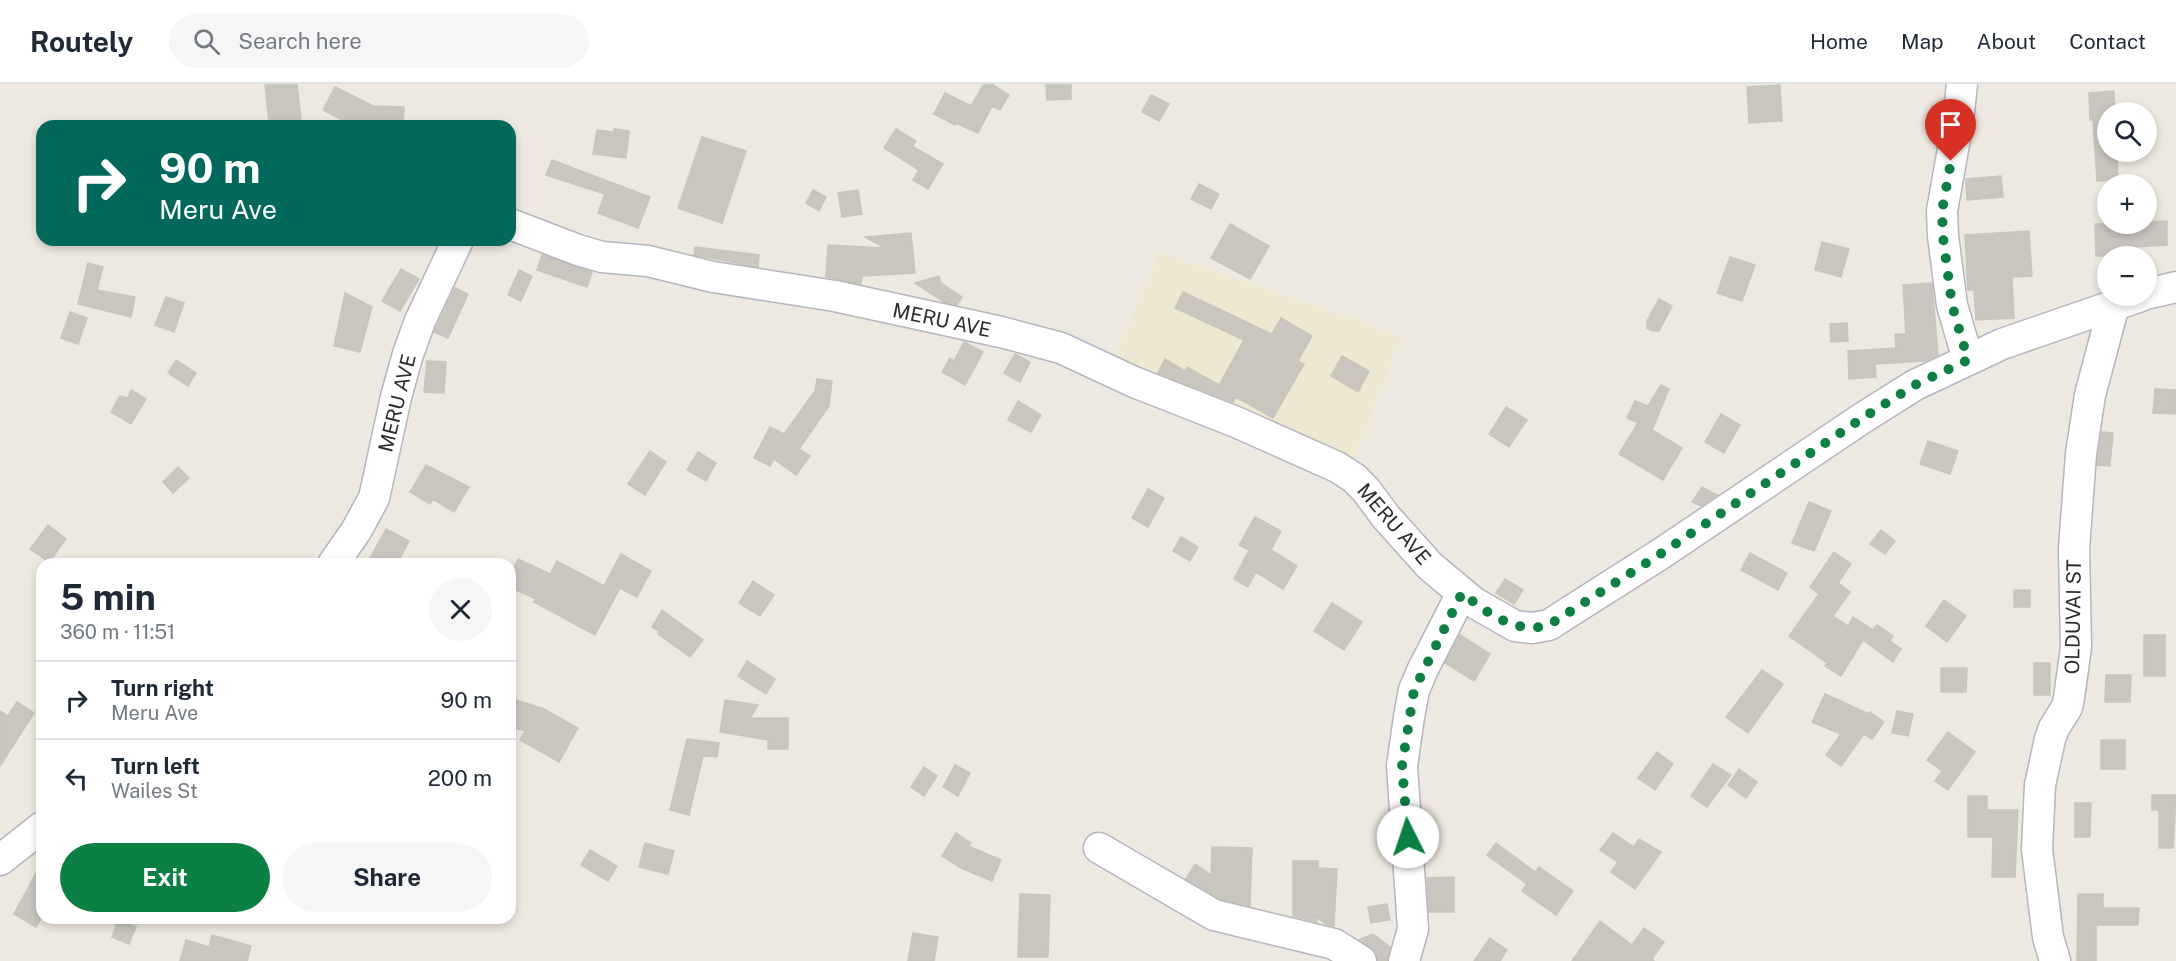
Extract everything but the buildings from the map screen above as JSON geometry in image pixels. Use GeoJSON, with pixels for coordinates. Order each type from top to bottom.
{"type":"FeatureCollection","features":[{"type":"Feature","properties":{"kind":"street"},"geometry":{"type":"LineString","coordinates":[[1962,84],[1958,122],[1942,211],[1952,305],[1968,360]]}},
{"type":"Feature","properties":{"kind":"street","name":"MERU AVE"},"geometry":{"type":"LineString","coordinates":[[516,226],[602,257],[648,261],[712,277],[835,296],[1001,332],[1061,348],[1134,382],[1236,422],[1337,467],[1354,478],[1366,490],[1386,517],[1430,566],[1462,593],[1488,612],[1515,626],[1532,628],[1549,625],[1915,385],[2002,344],[2110,306]]}},
{"type":"Feature","properties":{"kind":"street","name":"MERU AVE"},"geometry":{"type":"LineString","coordinates":[[337,558],[356,531],[374,498],[408,354],[420,321],[455,246]]}},
{"type":"Feature","properties":{"kind":"street"},"geometry":{"type":"LineString","coordinates":[[2157,291],[2176,287]]}},
{"type":"Feature","properties":{"kind":"street","name":"OLDUVAI ST"},"geometry":{"type":"LineString","coordinates":[[2055,961],[2048,937],[2037,849],[2040,785],[2050,739],[2067,707],[2076,647],[2074,549],[2081,454],[2090,394],[2125,306]]}},
{"type":"Feature","properties":{"kind":"street"},"geometry":{"type":"LineString","coordinates":[[1404,961],[1413,929],[1402,766],[1409,717],[1414,690],[1462,593]]}},
{"type":"Feature","properties":{"kind":"street"},"geometry":{"type":"LineString","coordinates":[[0,860],[36,832]]}},
{"type":"Feature","properties":{"kind":"street"},"geometry":{"type":"LineString","coordinates":[[1099,848],[1215,915],[1334,944],[1361,961]]}},
{"type":"Feature","properties":{"kind":"shaded area"},"geometry":{"type":"Polygon","coordinates":[[[1160,252],[1402,336],[1352,464],[1113,360],[1160,252]]]}},
{"type":"Feature","properties":{"kind":"route"},"geometry":{"type":"LineString","coordinates":[[1408,837],[1402,766],[1414,690],[1462,593],[1473,602],[1515,626],[1532,628],[1549,625],[1662,553],[1861,419],[1915,385],[1968,360],[1952,305],[1943,237],[1942,211],[1951,161]]}}]}
